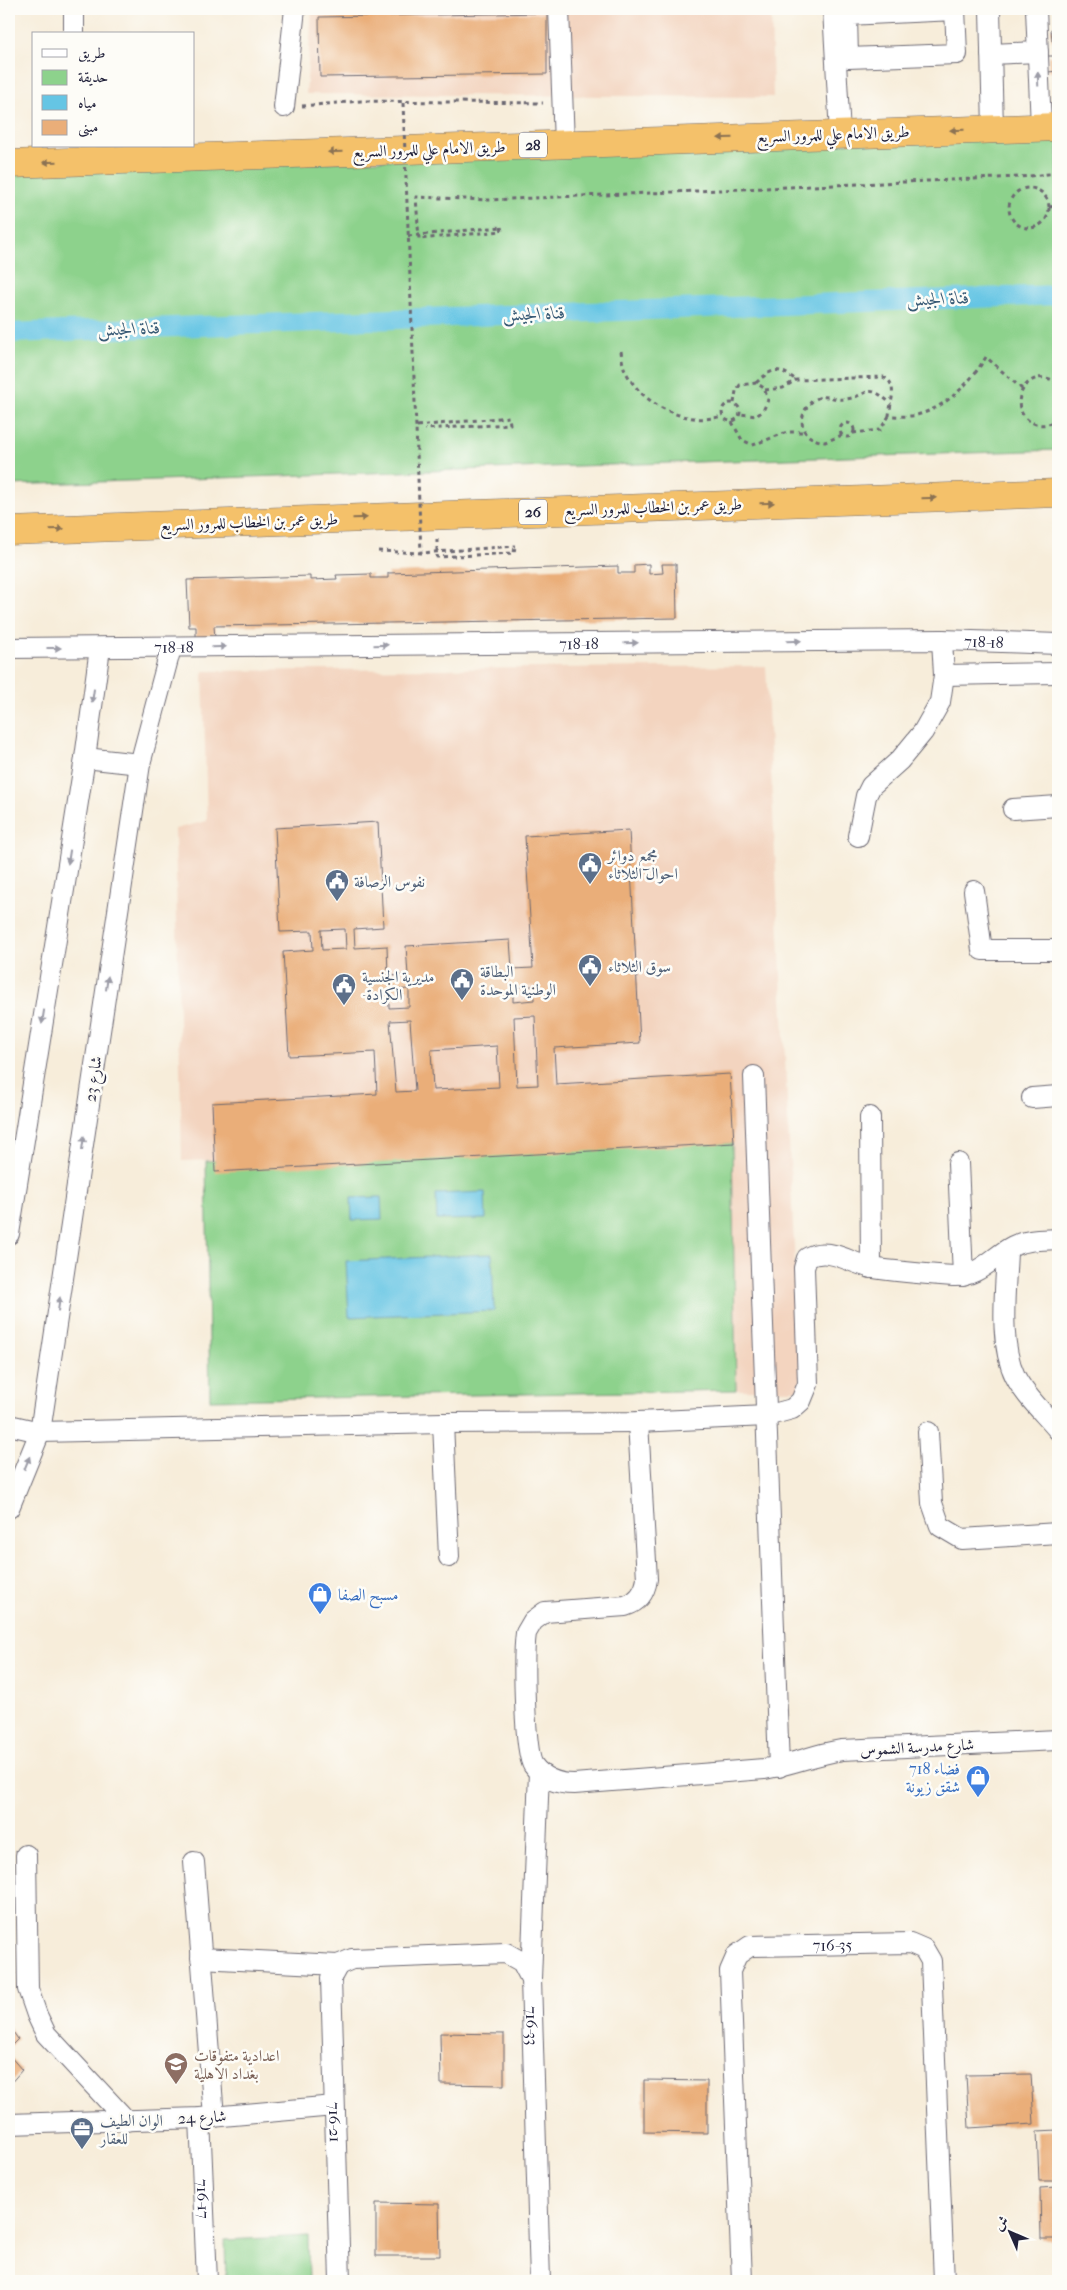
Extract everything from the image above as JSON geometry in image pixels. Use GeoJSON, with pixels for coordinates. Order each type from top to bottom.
{"type":"FeatureCollection","features":[{"type":"Feature","properties":{"kind":"highway","name":"طريق الامام علي للمرور السريع"},"geometry":{"type":"LineString","coordinates":[[9,164],[77,154],[564,144],[1049,127]]}},
{"type":"Feature","properties":{"kind":"highway","name":"طريق عمر بن الخطاب للمرور السريع"},"geometry":{"type":"LineString","coordinates":[[9,531],[1058,493]]}},
{"type":"Feature","properties":{"kind":"street"},"geometry":{"type":"LineString","coordinates":[[74,9],[74,32]]}},
{"type":"Feature","properties":{"kind":"street"},"geometry":{"type":"LineString","coordinates":[[284,107],[295,9]]}},
{"type":"Feature","properties":{"kind":"street"},"geometry":{"type":"LineString","coordinates":[[559,9],[564,144]]}},
{"type":"Feature","properties":{"kind":"street"},"geometry":{"type":"LineString","coordinates":[[833,9],[840,134]]}},
{"type":"Feature","properties":{"kind":"street"},"geometry":{"type":"LineString","coordinates":[[955,9],[957,54],[848,58],[847,14],[955,9]]}},
{"type":"Feature","properties":{"kind":"street"},"geometry":{"type":"LineString","coordinates":[[990,9],[993,129]]}},
{"type":"Feature","properties":{"kind":"street"},"geometry":{"type":"LineString","coordinates":[[1036,9],[1038,52],[1049,127]]}},
{"type":"Feature","properties":{"kind":"street"},"geometry":{"type":"LineString","coordinates":[[991,54],[1038,52]]}},
{"type":"Feature","properties":{"kind":"street"},"geometry":{"type":"LineString","coordinates":[[858,836],[866,796],[871,786],[900,760],[923,732],[940,702],[944,675],[942,640]]}},
{"type":"Feature","properties":{"kind":"street","name":"718-18"},"geometry":{"type":"LineString","coordinates":[[9,648],[942,640],[1058,644]]}},
{"type":"Feature","properties":{"kind":"street"},"geometry":{"type":"LineString","coordinates":[[9,1234],[85,758],[100,648]]}},
{"type":"Feature","properties":{"kind":"street","name":"شارع 23"},"geometry":{"type":"LineString","coordinates":[[9,1508],[40,1432],[140,764],[171,648]]}},
{"type":"Feature","properties":{"kind":"street"},"geometry":{"type":"LineString","coordinates":[[944,675],[1058,674]]}},
{"type":"Feature","properties":{"kind":"street"},"geometry":{"type":"LineString","coordinates":[[85,758],[140,764]]}},
{"type":"Feature","properties":{"kind":"street"},"geometry":{"type":"LineString","coordinates":[[1013,809],[1058,806]]}},
{"type":"Feature","properties":{"kind":"street"},"geometry":{"type":"LineString","coordinates":[[974,891],[982,950],[1058,950]]}},
{"type":"Feature","properties":{"kind":"street"},"geometry":{"type":"LineString","coordinates":[[754,1076],[779,1766]]}},
{"type":"Feature","properties":{"kind":"street"},"geometry":{"type":"LineString","coordinates":[[1032,1098],[1058,1096]]}},
{"type":"Feature","properties":{"kind":"street"},"geometry":{"type":"LineString","coordinates":[[870,1117],[871,1268]]}},
{"type":"Feature","properties":{"kind":"street"},"geometry":{"type":"LineString","coordinates":[[958,1163],[963,1276]]}},
{"type":"Feature","properties":{"kind":"street"},"geometry":{"type":"LineString","coordinates":[[9,1425],[40,1432],[443,1423],[638,1422],[766,1416],[792,1409],[800,1401],[808,1384],[804,1268],[807,1258],[814,1253],[834,1255],[871,1268],[963,1276],[979,1270],[1007,1250],[1027,1241],[1058,1239]]}},
{"type":"Feature","properties":{"kind":"street"},"geometry":{"type":"LineString","coordinates":[[1007,1250],[1006,1336],[1010,1364],[1024,1389],[1058,1430]]}},
{"type":"Feature","properties":{"kind":"street"},"geometry":{"type":"LineString","coordinates":[[539,1772],[533,1764],[527,1746],[525,1641],[528,1627],[538,1616],[552,1610],[630,1604],[640,1597],[646,1586],[638,1422]]}},
{"type":"Feature","properties":{"kind":"street"},"geometry":{"type":"LineString","coordinates":[[443,1423],[448,1558]]}},
{"type":"Feature","properties":{"kind":"street"},"geometry":{"type":"LineString","coordinates":[[928,1432],[932,1503],[940,1526],[962,1539],[1058,1533]]}},
{"type":"Feature","properties":{"kind":"street","name":"شارع مدرسة الشموس"},"geometry":{"type":"LineString","coordinates":[[539,1772],[555,1782],[574,1784],[779,1766],[842,1750],[1058,1740]]}},
{"type":"Feature","properties":{"kind":"street","name":"716-33"},"geometry":{"type":"LineString","coordinates":[[539,1772],[531,1979],[540,2281]]}},
{"type":"Feature","properties":{"kind":"street"},"geometry":{"type":"LineString","coordinates":[[26,1855],[28,1989],[37,2015],[46,2034],[127,2120]]}},
{"type":"Feature","properties":{"kind":"street","name":"716-17"},"geometry":{"type":"LineString","coordinates":[[194,1862],[201,1958],[207,2118],[208,2281]]}},
{"type":"Feature","properties":{"kind":"street","name":"716-35"},"geometry":{"type":"LineString","coordinates":[[742,2281],[730,1971],[737,1955],[750,1946],[910,1943],[924,1949],[931,1960],[944,2281]]}},
{"type":"Feature","properties":{"kind":"street"},"geometry":{"type":"LineString","coordinates":[[201,1958],[338,1965],[352,1959],[506,1953],[522,1962],[531,1979]]}},
{"type":"Feature","properties":{"kind":"street","name":"716-21"},"geometry":{"type":"LineString","coordinates":[[338,1965],[331,1978],[340,2281]]}},
{"type":"Feature","properties":{"kind":"street","name":"شارع 24"},"geometry":{"type":"LineString","coordinates":[[9,2124],[207,2118],[334,2106]]}},
{"type":"Feature","properties":{"kind":"path"},"geometry":{"type":"LineString","coordinates":[[284,107],[361,101],[402,103],[563,103]]}},
{"type":"Feature","properties":{"kind":"path"},"geometry":{"type":"LineString","coordinates":[[402,103],[421,553]]}},
{"type":"Feature","properties":{"kind":"path"},"geometry":{"type":"LineString","coordinates":[[408,236],[501,227],[502,231],[419,239],[416,197],[488,200],[1020,177],[1058,173]]}},
{"type":"Feature","properties":{"kind":"path"},"geometry":{"type":"LineString","coordinates":[[1027,188],[1034,189],[1044,195],[1049,207],[1045,220],[1034,227],[1021,226],[1015,222],[1009,210],[1012,198],[1021,190],[1027,188]]}},
{"type":"Feature","properties":{"kind":"path"},"geometry":{"type":"LineString","coordinates":[[1049,207],[1058,206]]}},
{"type":"Feature","properties":{"kind":"path"},"geometry":{"type":"LineString","coordinates":[[621,351],[624,368],[632,384],[643,395],[679,415],[698,419],[712,419],[722,416]]}},
{"type":"Feature","properties":{"kind":"path"},"geometry":{"type":"LineString","coordinates":[[889,416],[916,415],[935,408],[962,389],[986,357],[1022,389]]}},
{"type":"Feature","properties":{"kind":"path"},"geometry":{"type":"LineString","coordinates":[[734,403],[738,388],[744,383],[756,383],[773,370],[780,370],[796,380]]}},
{"type":"Feature","properties":{"kind":"path"},"geometry":{"type":"LineString","coordinates":[[765,390],[783,388],[796,380],[883,377],[891,383],[893,390],[891,404],[888,421],[880,430],[853,433],[848,437],[842,435],[825,442],[816,440],[805,432],[803,426],[804,413],[817,398],[832,396],[843,400],[863,392],[875,392],[891,404]]}},
{"type":"Feature","properties":{"kind":"path"},"geometry":{"type":"LineString","coordinates":[[1058,383],[1042,377],[1034,378],[1022,389],[1019,403],[1025,417],[1038,424],[1046,424],[1058,419]]}},
{"type":"Feature","properties":{"kind":"path"},"geometry":{"type":"LineString","coordinates":[[740,414],[756,416],[763,411],[768,400],[765,390],[756,383]]}},
{"type":"Feature","properties":{"kind":"path"},"geometry":{"type":"LineString","coordinates":[[722,416],[723,407],[734,403]]}},
{"type":"Feature","properties":{"kind":"path"},"geometry":{"type":"LineString","coordinates":[[732,422],[738,419],[740,414],[740,410],[734,403]]}},
{"type":"Feature","properties":{"kind":"path"},"geometry":{"type":"LineString","coordinates":[[722,416],[732,422],[742,440],[753,445],[787,432],[805,432]]}},
{"type":"Feature","properties":{"kind":"path"},"geometry":{"type":"LineString","coordinates":[[416,426],[509,417],[510,424],[425,429]]}},
{"type":"Feature","properties":{"kind":"path"},"geometry":{"type":"LineString","coordinates":[[842,435],[840,429],[844,424],[850,425],[853,433]]}},
{"type":"Feature","properties":{"kind":"path"},"geometry":{"type":"LineString","coordinates":[[378,551],[421,553],[515,546],[514,553],[437,556],[437,515]]}},
{"type":"Feature","properties":{"kind":"shaded area"},"geometry":{"type":"Polygon","coordinates":[[[312,9],[771,9],[773,97],[306,94],[312,9]]]}},
{"type":"Feature","properties":{"kind":"shaded area"},"geometry":{"type":"Polygon","coordinates":[[[766,666],[801,1390],[736,1390],[732,1143],[182,1161],[175,829],[207,821],[203,671],[766,666]]]}},
{"type":"Feature","properties":{"kind":"green space"},"geometry":{"type":"Polygon","coordinates":[[[1058,135],[1058,450],[9,485],[9,174],[1058,135]]]}},
{"type":"Feature","properties":{"kind":"green space"},"geometry":{"type":"Polygon","coordinates":[[[732,1143],[736,1390],[210,1400],[206,1161],[732,1143]]]}},
{"type":"Feature","properties":{"kind":"green space"},"geometry":{"type":"Polygon","coordinates":[[[308,2236],[309,2281],[226,2281],[225,2240],[308,2236]]]}},
{"type":"Feature","properties":{"kind":"water"},"geometry":{"type":"Polygon","coordinates":[[[485,1192],[486,1219],[437,1220],[436,1194],[485,1192]]]}},
{"type":"Feature","properties":{"kind":"water"},"geometry":{"type":"Polygon","coordinates":[[[381,1197],[382,1219],[352,1220],[351,1198],[381,1197]]]}},
{"type":"Feature","properties":{"kind":"water"},"geometry":{"type":"Polygon","coordinates":[[[492,1254],[494,1311],[349,1317],[346,1261],[492,1254]]]}},
{"type":"Feature","properties":{"kind":"building"},"geometry":{"type":"Polygon","coordinates":[[[547,13],[547,74],[320,77],[319,17],[547,13]]]}},
{"type":"Feature","properties":{"kind":"building"},"geometry":{"type":"Polygon","coordinates":[[[1051,29],[1058,29],[1058,41],[1052,41],[1051,29]]]}},
{"type":"Feature","properties":{"kind":"building"},"geometry":{"type":"Polygon","coordinates":[[[1048,56],[1058,56],[1058,71],[1048,72],[1048,56]]]}},
{"type":"Feature","properties":{"kind":"building"},"geometry":{"type":"Polygon","coordinates":[[[649,564],[649,574],[663,573],[662,564],[676,564],[677,618],[214,626],[215,638],[196,638],[196,627],[189,627],[187,580],[310,576],[310,580],[337,579],[336,575],[371,574],[371,578],[388,578],[388,573],[618,566],[618,573],[634,573],[634,565],[649,564]]]}},
{"type":"Feature","properties":{"kind":"building"},"geometry":{"type":"Polygon","coordinates":[[[378,822],[383,927],[354,929],[355,948],[387,946],[388,976],[408,975],[406,946],[510,940],[512,969],[533,968],[525,836],[629,830],[640,1043],[554,1048],[556,1084],[730,1074],[734,1143],[215,1172],[212,1103],[377,1094],[375,1052],[289,1056],[283,952],[313,950],[312,931],[280,932],[275,828],[378,822]],[[345,929],[321,930],[322,950],[346,949],[345,929]],[[534,986],[513,987],[513,1002],[534,1000],[534,986]],[[409,989],[389,990],[389,1008],[409,1007],[409,989]],[[535,1016],[514,1017],[517,1086],[538,1085],[535,1016]],[[410,1020],[390,1021],[396,1092],[415,1091],[410,1020]],[[497,1046],[431,1050],[433,1090],[499,1087],[497,1046]]]}},
{"type":"Feature","properties":{"kind":"building"},"geometry":{"type":"Polygon","coordinates":[[[9,2026],[18,2039],[9,2048],[9,2026]]]}},
{"type":"Feature","properties":{"kind":"building"},"geometry":{"type":"Polygon","coordinates":[[[440,2033],[504,2034],[504,2085],[441,2084],[440,2033]]]}},
{"type":"Feature","properties":{"kind":"building"},"geometry":{"type":"Polygon","coordinates":[[[9,2055],[22,2070],[9,2085],[9,2055]]]}},
{"type":"Feature","properties":{"kind":"building"},"geometry":{"type":"Polygon","coordinates":[[[1031,2074],[1034,2124],[969,2128],[966,2075],[1031,2074]]]}},
{"type":"Feature","properties":{"kind":"building"},"geometry":{"type":"Polygon","coordinates":[[[644,2080],[707,2081],[707,2133],[644,2132],[644,2080]]]}},
{"type":"Feature","properties":{"kind":"building"},"geometry":{"type":"Polygon","coordinates":[[[1058,2130],[1058,2181],[1039,2181],[1037,2131],[1058,2130]]]}},
{"type":"Feature","properties":{"kind":"building"},"geometry":{"type":"Polygon","coordinates":[[[1058,2187],[1058,2239],[1041,2239],[1040,2188],[1058,2187]]]}},
{"type":"Feature","properties":{"kind":"building"},"geometry":{"type":"Polygon","coordinates":[[[376,2203],[439,2204],[440,2256],[376,2256],[376,2203]]]}},
{"type":"Feature","properties":{"kind":"waterway","name":"قناة الجيش"},"geometry":{"type":"LineString","coordinates":[[9,333],[1058,295]]}},
{"type":"Feature","properties":{"kind":"place","name":"مجمع دوائر احوال الثلاثاء"},"geometry":{"type":"Point","coordinates":[590,885]}},
{"type":"Feature","properties":{"kind":"place","name":"نفوس الرصافة"},"geometry":{"type":"Point","coordinates":[337,902]}},
{"type":"Feature","properties":{"kind":"place","name":"سوق الثلاثاء"},"geometry":{"type":"Point","coordinates":[590,987]}},
{"type":"Feature","properties":{"kind":"place","name":"البطاقة الوطنية الموحدة"},"geometry":{"type":"Point","coordinates":[462,1001]}},
{"type":"Feature","properties":{"kind":"place","name":"مديرية الجنسية -الكرادة"},"geometry":{"type":"Point","coordinates":[344,1006]}},
{"type":"Feature","properties":{"kind":"place","name":"مسبح الصفا"},"geometry":{"type":"Point","coordinates":[320,1615]}},
{"type":"Feature","properties":{"kind":"place","name":"فضاء 718 شقق زيونة"},"geometry":{"type":"Point","coordinates":[978,1798]}},
{"type":"Feature","properties":{"kind":"place","name":"اعدادية متفوقات بغداد الاهلية"},"geometry":{"type":"Point","coordinates":[176,2085]}},
{"type":"Feature","properties":{"kind":"place","name":"الوان الطيف للعقار"},"geometry":{"type":"Point","coordinates":[82,2150]}}]}
